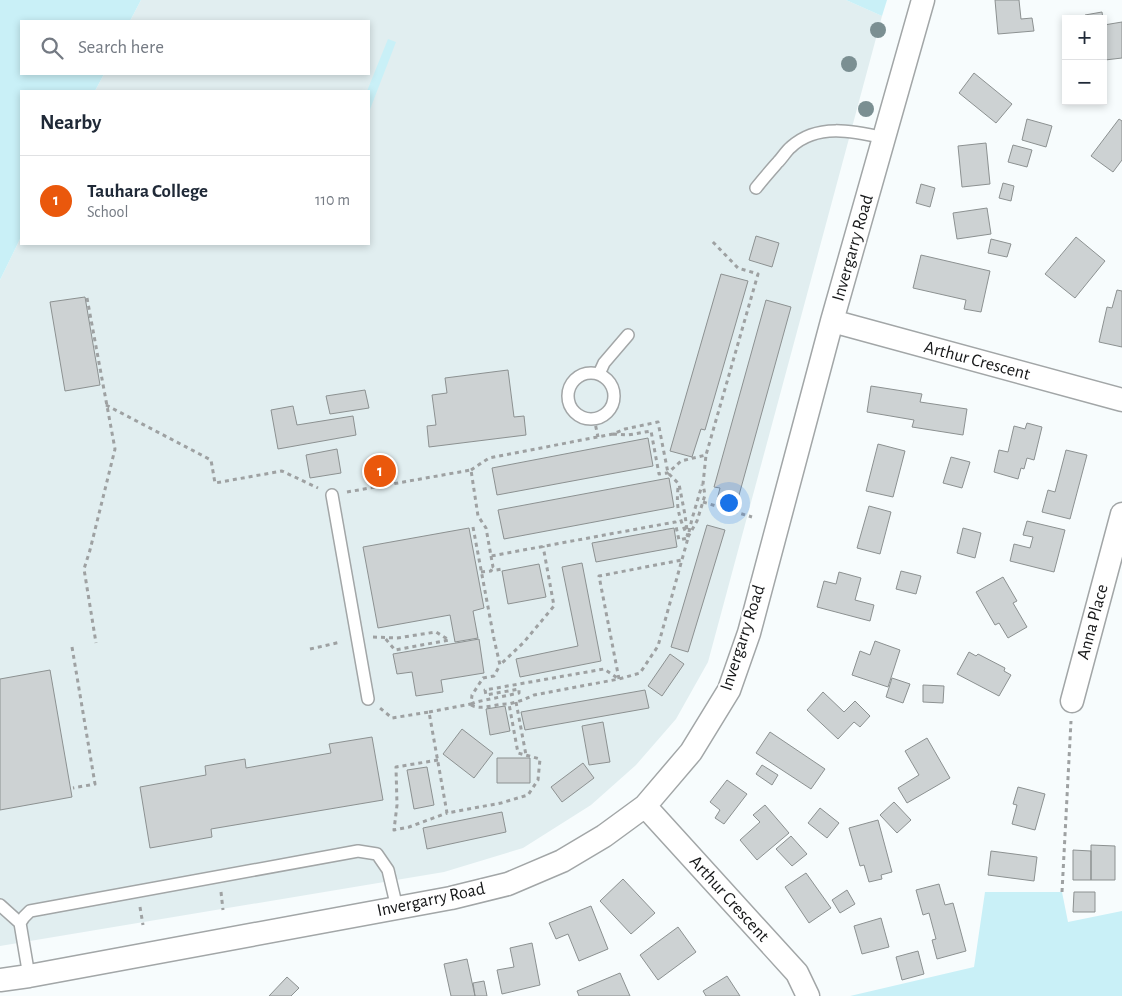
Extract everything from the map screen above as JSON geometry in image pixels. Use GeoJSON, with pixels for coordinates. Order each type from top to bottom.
{"type":"FeatureCollection","features":[{"type":"Feature","properties":{"kind":"street","name":"Invergarry Road"},"geometry":{"type":"LineString","coordinates":[[0,980],[450,898],[508,884],[562,861],[604,836],[645,806],[691,752],[728,690],[749,633],[832,322],[923,0]]}},
{"type":"Feature","properties":{"kind":"street","name":"Arthur Crescent"},"geometry":{"type":"LineString","coordinates":[[832,322],[1122,400]]}},
{"type":"Feature","properties":{"kind":"street","name":"Anna Place"},"geometry":{"type":"LineString","coordinates":[[1072,701],[1122,514]]}},
{"type":"Feature","properties":{"kind":"street","name":"Arthur Crescent"},"geometry":{"type":"LineString","coordinates":[[645,806],[797,973],[808,996]]}},
{"type":"Feature","properties":{"kind":"lane"},"geometry":{"type":"LineString","coordinates":[[756,188],[791,147],[804,138],[843,130],[884,138]]}},
{"type":"Feature","properties":{"kind":"lane"},"geometry":{"type":"LineString","coordinates":[[599,374],[604,363],[628,335]]}},
{"type":"Feature","properties":{"kind":"lane"},"geometry":{"type":"LineString","coordinates":[[584,374],[599,374],[610,384],[613,391],[612,405],[607,412],[594,418],[579,416],[574,411],[568,397],[572,383],[577,377],[584,374]]}},
{"type":"Feature","properties":{"kind":"lane"},"geometry":{"type":"LineString","coordinates":[[332,495],[368,699]]}},
{"type":"Feature","properties":{"kind":"lane"},"geometry":{"type":"LineString","coordinates":[[20,923],[30,911],[358,852],[377,854],[382,861],[388,870],[396,908]]}},
{"type":"Feature","properties":{"kind":"lane"},"geometry":{"type":"LineString","coordinates":[[0,905],[20,923],[29,976]]}},
{"type":"Feature","properties":{"kind":"path"},"geometry":{"type":"LineString","coordinates":[[471,704],[477,708],[502,703],[509,704],[534,695],[619,680],[640,673],[658,646],[703,484],[706,455],[758,274],[738,268],[711,240]]}},
{"type":"Feature","properties":{"kind":"path"},"geometry":{"type":"LineString","coordinates":[[87,298],[115,449],[84,569],[96,643]]}},
{"type":"Feature","properties":{"kind":"path"},"geometry":{"type":"LineString","coordinates":[[106,405],[212,460],[216,483],[282,472],[332,495],[471,470],[489,458],[613,434],[624,429],[658,422],[668,473],[679,484],[688,538]]}},
{"type":"Feature","properties":{"kind":"path"},"geometry":{"type":"LineString","coordinates":[[594,418],[598,437]]}},
{"type":"Feature","properties":{"kind":"path"},"geometry":{"type":"LineString","coordinates":[[613,434],[628,435],[651,431],[659,474],[668,473],[681,461],[706,455]]}},
{"type":"Feature","properties":{"kind":"path"},"geometry":{"type":"LineString","coordinates":[[471,470],[478,516],[486,528],[494,567],[496,570],[502,569]]}},
{"type":"Feature","properties":{"kind":"path"},"geometry":{"type":"LineString","coordinates":[[688,538],[697,521],[705,494],[703,484]]}},
{"type":"Feature","properties":{"kind":"path"},"geometry":{"type":"LineString","coordinates":[[702,502],[752,516]]}},
{"type":"Feature","properties":{"kind":"path"},"geometry":{"type":"LineString","coordinates":[[492,556],[675,522],[678,540],[688,538]]}},
{"type":"Feature","properties":{"kind":"path"},"geometry":{"type":"LineString","coordinates":[[473,527],[500,666]]}},
{"type":"Feature","properties":{"kind":"path"},"geometry":{"type":"LineString","coordinates":[[471,704],[472,695],[483,678],[494,676],[500,666],[524,642],[554,606],[544,546]]}},
{"type":"Feature","properties":{"kind":"path"},"geometry":{"type":"LineString","coordinates":[[619,680],[599,576],[682,560]]}},
{"type":"Feature","properties":{"kind":"path"},"geometry":{"type":"LineString","coordinates":[[481,572],[491,571],[494,567]]}},
{"type":"Feature","properties":{"kind":"path"},"geometry":{"type":"LineString","coordinates":[[365,638],[384,637],[397,638],[436,632],[449,640],[395,650],[384,637]]}},
{"type":"Feature","properties":{"kind":"path"},"geometry":{"type":"LineString","coordinates":[[310,649],[344,642]]}},
{"type":"Feature","properties":{"kind":"path"},"geometry":{"type":"LineString","coordinates":[[72,647],[95,784],[73,788]]}},
{"type":"Feature","properties":{"kind":"path"},"geometry":{"type":"LineString","coordinates":[[368,699],[392,718],[520,693],[519,689],[486,695],[485,690],[604,669],[619,680]]}},
{"type":"Feature","properties":{"kind":"path"},"geometry":{"type":"LineString","coordinates":[[1062,892],[1072,701]]}},
{"type":"Feature","properties":{"kind":"path"},"geometry":{"type":"LineString","coordinates":[[516,702],[526,755]]}},
{"type":"Feature","properties":{"kind":"path"},"geometry":{"type":"LineString","coordinates":[[438,760],[396,768],[397,805],[394,830],[409,827],[447,813],[501,803],[528,795],[538,780],[540,759],[518,753],[509,704]]}},
{"type":"Feature","properties":{"kind":"path"},"geometry":{"type":"LineString","coordinates":[[429,712],[447,813]]}},
{"type":"Feature","properties":{"kind":"path"},"geometry":{"type":"LineString","coordinates":[[220,886],[223,910]]}},
{"type":"Feature","properties":{"kind":"path"},"geometry":{"type":"LineString","coordinates":[[139,899],[143,925]]}},
{"type":"Feature","properties":{"kind":"shaded area"},"geometry":{"type":"Polygon","coordinates":[[[0,0],[141,0],[131,20],[20,20],[20,75],[103,75],[96,90],[20,90],[20,239],[0,280],[0,0]]]}},
{"type":"Feature","properties":{"kind":"shaded area"},"geometry":{"type":"Polygon","coordinates":[[[141,0],[846,0],[882,16],[708,662],[676,719],[636,765],[591,805],[523,848],[444,872],[0,946],[0,280],[20,239],[20,245],[370,245],[370,90],[96,90],[103,75],[370,75],[370,20],[131,20],[141,0]]]}},
{"type":"Feature","properties":{"kind":"shaded area"},"geometry":{"type":"Polygon","coordinates":[[[846,0],[887,0],[882,16],[846,0]]]}},
{"type":"Feature","properties":{"kind":"shaded area"},"geometry":{"type":"Polygon","coordinates":[[[388,39],[396,42],[370,109],[370,90],[367,90],[388,39]]]}},
{"type":"Feature","properties":{"kind":"shaded area"},"geometry":{"type":"Polygon","coordinates":[[[985,892],[1062,892],[1068,922],[1122,911],[1122,996],[850,996],[974,967],[985,892]]]}},
{"type":"Feature","properties":{"kind":"building"},"geometry":{"type":"Polygon","coordinates":[[[995,0],[1019,0],[1021,19],[1032,18],[1034,31],[998,34],[995,0]]]}},
{"type":"Feature","properties":{"kind":"building"},"geometry":{"type":"Polygon","coordinates":[[[1102,12],[1102,15],[1085,15],[1102,12]]]}},
{"type":"Feature","properties":{"kind":"building"},"geometry":{"type":"Polygon","coordinates":[[[1122,22],[1122,58],[1107,60],[1107,24],[1122,22]]]}},
{"type":"Feature","properties":{"kind":"building"},"geometry":{"type":"Polygon","coordinates":[[[974,73],[1012,104],[996,123],[959,93],[974,73]]]}},
{"type":"Feature","properties":{"kind":"building"},"geometry":{"type":"Polygon","coordinates":[[[1027,119],[1052,126],[1046,147],[1022,140],[1027,119]]]}},
{"type":"Feature","properties":{"kind":"building"},"geometry":{"type":"Polygon","coordinates":[[[1119,119],[1122,121],[1122,160],[1113,172],[1091,156],[1119,119]]]}},
{"type":"Feature","properties":{"kind":"building"},"geometry":{"type":"Polygon","coordinates":[[[986,143],[990,184],[962,187],[958,146],[986,143]]]}},
{"type":"Feature","properties":{"kind":"building"},"geometry":{"type":"Polygon","coordinates":[[[1013,145],[1032,150],[1027,167],[1008,162],[1013,145]]]}},
{"type":"Feature","properties":{"kind":"building"},"geometry":{"type":"Polygon","coordinates":[[[1003,183],[1014,186],[1011,201],[999,198],[1003,183]]]}},
{"type":"Feature","properties":{"kind":"building"},"geometry":{"type":"Polygon","coordinates":[[[921,184],[935,188],[930,207],[916,203],[921,184]]]}},
{"type":"Feature","properties":{"kind":"building"},"geometry":{"type":"Polygon","coordinates":[[[987,208],[991,234],[957,239],[953,213],[987,208]]]}},
{"type":"Feature","properties":{"kind":"building"},"geometry":{"type":"Polygon","coordinates":[[[756,236],[779,243],[772,267],[749,260],[756,236]]]}},
{"type":"Feature","properties":{"kind":"building"},"geometry":{"type":"Polygon","coordinates":[[[1076,237],[1105,261],[1075,298],[1045,274],[1076,237]]]}},
{"type":"Feature","properties":{"kind":"building"},"geometry":{"type":"Polygon","coordinates":[[[991,239],[1011,244],[1007,257],[988,253],[991,239]]]}},
{"type":"Feature","properties":{"kind":"building"},"geometry":{"type":"Polygon","coordinates":[[[921,255],[990,271],[981,312],[964,309],[966,300],[913,288],[921,255]]]}},
{"type":"Feature","properties":{"kind":"building"},"geometry":{"type":"Polygon","coordinates":[[[721,274],[748,281],[705,430],[701,429],[692,457],[670,451],[721,274]]]}},
{"type":"Feature","properties":{"kind":"building"},"geometry":{"type":"Polygon","coordinates":[[[1117,290],[1122,291],[1122,347],[1099,342],[1107,307],[1112,308],[1117,290]]]}},
{"type":"Feature","properties":{"kind":"building"},"geometry":{"type":"Polygon","coordinates":[[[85,297],[100,385],[65,391],[50,302],[85,297]]]}},
{"type":"Feature","properties":{"kind":"building"},"geometry":{"type":"Polygon","coordinates":[[[766,300],[791,307],[736,506],[717,500],[720,488],[714,487],[766,300]]]}},
{"type":"Feature","properties":{"kind":"building"},"geometry":{"type":"Polygon","coordinates":[[[508,370],[514,417],[524,416],[526,435],[429,447],[427,426],[436,425],[432,395],[447,393],[445,378],[508,370]]]}},
{"type":"Feature","properties":{"kind":"building"},"geometry":{"type":"Polygon","coordinates":[[[871,386],[922,394],[920,402],[967,409],[963,435],[912,427],[914,420],[867,412],[871,386]]]}},
{"type":"Feature","properties":{"kind":"building"},"geometry":{"type":"Polygon","coordinates":[[[365,390],[369,408],[330,414],[326,396],[365,390]]]}},
{"type":"Feature","properties":{"kind":"building"},"geometry":{"type":"Polygon","coordinates":[[[293,406],[297,425],[353,416],[356,435],[278,449],[271,410],[293,406]]]}},
{"type":"Feature","properties":{"kind":"building"},"geometry":{"type":"Polygon","coordinates":[[[1027,423],[1042,427],[1034,460],[1027,458],[1024,469],[1021,468],[1018,479],[994,472],[999,450],[1008,452],[1014,426],[1025,429],[1027,423]]]}},
{"type":"Feature","properties":{"kind":"building"},"geometry":{"type":"Polygon","coordinates":[[[648,438],[653,466],[497,495],[492,468],[648,438]]]}},
{"type":"Feature","properties":{"kind":"building"},"geometry":{"type":"Polygon","coordinates":[[[878,444],[905,451],[893,497],[866,491],[878,444]]]}},
{"type":"Feature","properties":{"kind":"building"},"geometry":{"type":"Polygon","coordinates":[[[337,449],[341,473],[310,478],[306,455],[337,449]]]}},
{"type":"Feature","properties":{"kind":"building"},"geometry":{"type":"Polygon","coordinates":[[[1066,450],[1087,455],[1070,519],[1042,512],[1048,490],[1055,492],[1066,450]]]}},
{"type":"Feature","properties":{"kind":"building"},"geometry":{"type":"Polygon","coordinates":[[[951,457],[970,462],[962,488],[943,483],[951,457]]]}},
{"type":"Feature","properties":{"kind":"building"},"geometry":{"type":"Polygon","coordinates":[[[669,478],[674,507],[504,539],[498,510],[669,478]]]}},
{"type":"Feature","properties":{"kind":"building"},"geometry":{"type":"Polygon","coordinates":[[[869,506],[891,512],[880,554],[857,548],[869,506]]]}},
{"type":"Feature","properties":{"kind":"building"},"geometry":{"type":"Polygon","coordinates":[[[1027,521],[1065,530],[1054,572],[1010,561],[1014,544],[1030,548],[1033,537],[1023,535],[1027,521]]]}},
{"type":"Feature","properties":{"kind":"building"},"geometry":{"type":"Polygon","coordinates":[[[707,525],[725,530],[688,652],[671,647],[707,525]]]}},
{"type":"Feature","properties":{"kind":"building"},"geometry":{"type":"Polygon","coordinates":[[[469,528],[484,608],[473,611],[478,638],[455,642],[450,615],[378,628],[363,547],[469,528]]]}},
{"type":"Feature","properties":{"kind":"building"},"geometry":{"type":"Polygon","coordinates":[[[674,528],[677,547],[596,562],[592,543],[674,528]]]}},
{"type":"Feature","properties":{"kind":"building"},"geometry":{"type":"Polygon","coordinates":[[[963,528],[981,533],[975,558],[957,553],[963,528]]]}},
{"type":"Feature","properties":{"kind":"building"},"geometry":{"type":"Polygon","coordinates":[[[582,563],[601,661],[520,677],[516,659],[578,646],[562,567],[582,563]]]}},
{"type":"Feature","properties":{"kind":"building"},"geometry":{"type":"Polygon","coordinates":[[[539,564],[546,597],[508,604],[502,571],[539,564]]]}},
{"type":"Feature","properties":{"kind":"building"},"geometry":{"type":"Polygon","coordinates":[[[901,571],[921,576],[916,594],[896,589],[901,571]]]}},
{"type":"Feature","properties":{"kind":"building"},"geometry":{"type":"Polygon","coordinates":[[[839,572],[861,578],[855,600],[874,605],[870,621],[817,607],[824,581],[836,584],[839,572]]]}},
{"type":"Feature","properties":{"kind":"building"},"geometry":{"type":"Polygon","coordinates":[[[1003,577],[1017,601],[1013,603],[1027,627],[1008,638],[999,623],[995,625],[976,592],[1003,577]]]}},
{"type":"Feature","properties":{"kind":"building"},"geometry":{"type":"Polygon","coordinates":[[[479,639],[484,673],[441,680],[443,692],[416,696],[412,672],[397,674],[393,654],[479,639]]]}},
{"type":"Feature","properties":{"kind":"building"},"geometry":{"type":"Polygon","coordinates":[[[875,641],[900,650],[888,687],[852,675],[860,651],[870,655],[875,641]]]}},
{"type":"Feature","properties":{"kind":"building"},"geometry":{"type":"Polygon","coordinates":[[[969,652],[976,656],[978,654],[1005,668],[1004,671],[1011,675],[999,696],[957,674],[969,652]]]}},
{"type":"Feature","properties":{"kind":"building"},"geometry":{"type":"Polygon","coordinates":[[[670,654],[684,664],[662,696],[648,686],[670,654]]]}},
{"type":"Feature","properties":{"kind":"building"},"geometry":{"type":"Polygon","coordinates":[[[50,670],[72,797],[0,810],[0,679],[50,670]]]}},
{"type":"Feature","properties":{"kind":"building"},"geometry":{"type":"Polygon","coordinates":[[[892,678],[910,684],[903,703],[886,697],[892,678]]]}},
{"type":"Feature","properties":{"kind":"building"},"geometry":{"type":"Polygon","coordinates":[[[923,685],[944,686],[943,703],[923,702],[923,685]]]}},
{"type":"Feature","properties":{"kind":"building"},"geometry":{"type":"Polygon","coordinates":[[[645,690],[649,708],[525,730],[521,712],[645,690]]]}},
{"type":"Feature","properties":{"kind":"building"},"geometry":{"type":"Polygon","coordinates":[[[823,692],[844,712],[855,701],[870,716],[860,727],[854,722],[838,739],[807,710],[823,692]]]}},
{"type":"Feature","properties":{"kind":"building"},"geometry":{"type":"Polygon","coordinates":[[[505,706],[510,731],[490,735],[486,709],[505,706]]]}},
{"type":"Feature","properties":{"kind":"building"},"geometry":{"type":"Polygon","coordinates":[[[603,722],[610,762],[589,765],[582,726],[603,722]]]}},
{"type":"Feature","properties":{"kind":"building"},"geometry":{"type":"Polygon","coordinates":[[[462,729],[493,753],[474,778],[443,754],[462,729]]]}},
{"type":"Feature","properties":{"kind":"building"},"geometry":{"type":"Polygon","coordinates":[[[770,732],[825,769],[811,789],[756,753],[770,732]]]}},
{"type":"Feature","properties":{"kind":"building"},"geometry":{"type":"Polygon","coordinates":[[[372,737],[383,800],[211,829],[212,837],[150,848],[140,787],[206,775],[205,766],[245,759],[246,768],[331,753],[329,744],[372,737]]]}},
{"type":"Feature","properties":{"kind":"building"},"geometry":{"type":"Polygon","coordinates":[[[927,738],[950,778],[907,803],[898,788],[919,775],[905,751],[927,738]]]}},
{"type":"Feature","properties":{"kind":"building"},"geometry":{"type":"Polygon","coordinates":[[[497,758],[530,758],[530,783],[497,783],[497,758]]]}},
{"type":"Feature","properties":{"kind":"building"},"geometry":{"type":"Polygon","coordinates":[[[583,763],[594,778],[562,802],[551,787],[583,763]]]}},
{"type":"Feature","properties":{"kind":"building"},"geometry":{"type":"Polygon","coordinates":[[[762,765],[778,775],[772,785],[756,774],[762,765]]]}},
{"type":"Feature","properties":{"kind":"building"},"geometry":{"type":"Polygon","coordinates":[[[427,767],[434,805],[414,809],[407,770],[427,767]]]}},
{"type":"Feature","properties":{"kind":"building"},"geometry":{"type":"Polygon","coordinates":[[[727,780],[747,794],[724,824],[715,818],[720,810],[710,802],[727,780]]]}},
{"type":"Feature","properties":{"kind":"building"},"geometry":{"type":"Polygon","coordinates":[[[1018,787],[1045,794],[1035,830],[1012,824],[1017,805],[1013,804],[1018,787]]]}},
{"type":"Feature","properties":{"kind":"building"},"geometry":{"type":"Polygon","coordinates":[[[894,802],[911,820],[897,833],[880,815],[894,802]]]}},
{"type":"Feature","properties":{"kind":"building"},"geometry":{"type":"Polygon","coordinates":[[[765,805],[789,833],[757,860],[740,840],[760,822],[753,815],[765,805]]]}},
{"type":"Feature","properties":{"kind":"building"},"geometry":{"type":"Polygon","coordinates":[[[820,808],[839,823],[827,838],[808,823],[820,808]]]}},
{"type":"Feature","properties":{"kind":"building"},"geometry":{"type":"Polygon","coordinates":[[[502,812],[506,832],[427,849],[423,828],[502,812]]]}},
{"type":"Feature","properties":{"kind":"building"},"geometry":{"type":"Polygon","coordinates":[[[878,820],[892,872],[881,875],[882,879],[869,882],[864,865],[860,866],[849,828],[878,820]]]}},
{"type":"Feature","properties":{"kind":"building"},"geometry":{"type":"Polygon","coordinates":[[[791,836],[807,854],[792,866],[776,849],[791,836]]]}},
{"type":"Feature","properties":{"kind":"building"},"geometry":{"type":"Polygon","coordinates":[[[1091,845],[1115,846],[1115,880],[1091,880],[1091,845]]]}},
{"type":"Feature","properties":{"kind":"building"},"geometry":{"type":"Polygon","coordinates":[[[1073,850],[1091,851],[1091,880],[1073,880],[1073,850]]]}},
{"type":"Feature","properties":{"kind":"building"},"geometry":{"type":"Polygon","coordinates":[[[991,851],[1037,857],[1034,881],[988,875],[991,851]]]}},
{"type":"Feature","properties":{"kind":"building"},"geometry":{"type":"Polygon","coordinates":[[[806,873],[831,908],[809,923],[785,887],[806,873]]]}},
{"type":"Feature","properties":{"kind":"building"},"geometry":{"type":"Polygon","coordinates":[[[623,879],[655,913],[631,934],[600,901],[623,879]]]}},
{"type":"Feature","properties":{"kind":"building"},"geometry":{"type":"Polygon","coordinates":[[[939,884],[945,905],[953,903],[966,951],[937,959],[932,940],[936,939],[929,913],[923,915],[916,890],[939,884]]]}},
{"type":"Feature","properties":{"kind":"building"},"geometry":{"type":"Polygon","coordinates":[[[847,890],[855,904],[840,913],[832,900],[847,890]]]}},
{"type":"Feature","properties":{"kind":"building"},"geometry":{"type":"Polygon","coordinates":[[[1074,892],[1095,892],[1095,912],[1073,912],[1074,892]]]}},
{"type":"Feature","properties":{"kind":"building"},"geometry":{"type":"Polygon","coordinates":[[[591,906],[608,949],[579,961],[568,934],[556,939],[549,923],[591,906]]]}},
{"type":"Feature","properties":{"kind":"building"},"geometry":{"type":"Polygon","coordinates":[[[881,918],[889,947],[862,954],[854,926],[881,918]]]}},
{"type":"Feature","properties":{"kind":"building"},"geometry":{"type":"Polygon","coordinates":[[[678,927],[696,952],[658,980],[640,955],[678,927]]]}},
{"type":"Feature","properties":{"kind":"building"},"geometry":{"type":"Polygon","coordinates":[[[532,943],[540,985],[502,994],[497,970],[514,967],[510,948],[532,943]]]}},
{"type":"Feature","properties":{"kind":"building"},"geometry":{"type":"Polygon","coordinates":[[[918,951],[924,974],[902,980],[896,957],[918,951]]]}},
{"type":"Feature","properties":{"kind":"building"},"geometry":{"type":"Polygon","coordinates":[[[467,959],[475,996],[451,996],[444,964],[467,959]]]}},
{"type":"Feature","properties":{"kind":"building"},"geometry":{"type":"Polygon","coordinates":[[[620,973],[630,996],[579,996],[577,991],[620,973]]]}},
{"type":"Feature","properties":{"kind":"building"},"geometry":{"type":"Polygon","coordinates":[[[727,976],[740,996],[706,996],[703,991],[727,976]]]}},
{"type":"Feature","properties":{"kind":"building"},"geometry":{"type":"Polygon","coordinates":[[[287,977],[299,988],[291,996],[269,996],[287,977]]]}},
{"type":"Feature","properties":{"kind":"building"},"geometry":{"type":"Polygon","coordinates":[[[484,981],[487,996],[475,996],[473,983],[484,981]]]}},
{"type":"Feature","properties":{"kind":"place","name":"Tauhara College"},"geometry":{"type":"Point","coordinates":[380,471]}}]}
